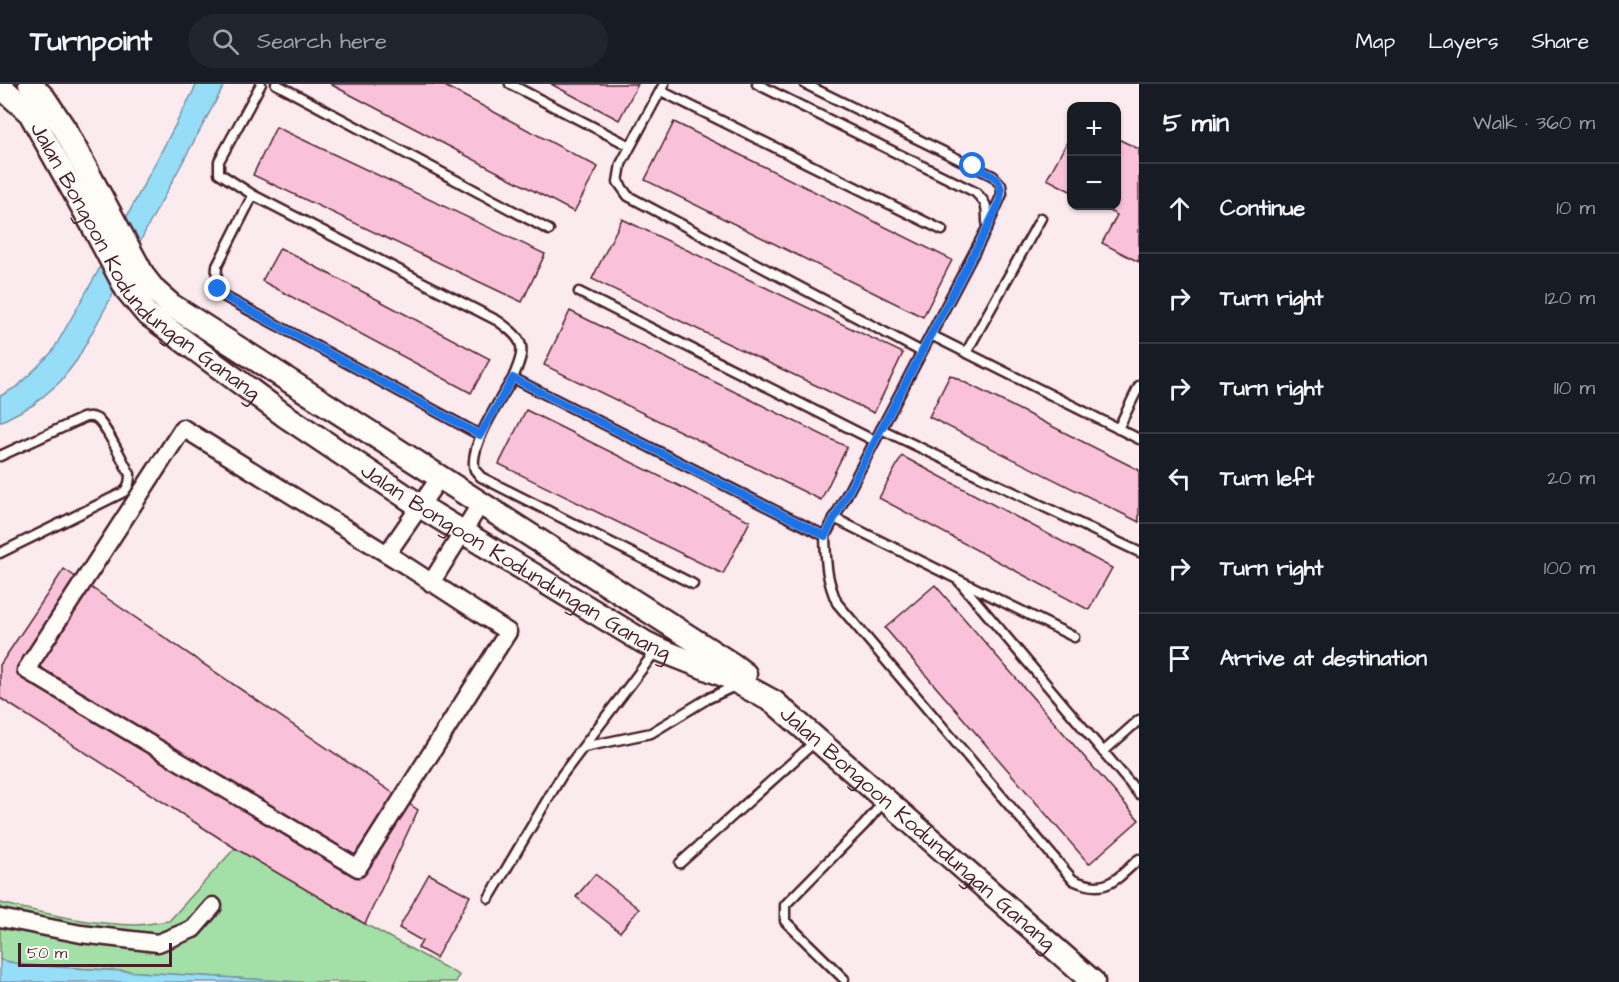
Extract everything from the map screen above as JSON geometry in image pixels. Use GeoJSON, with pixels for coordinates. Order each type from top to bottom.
{"type":"FeatureCollection","features":[{"type":"Feature","properties":{"kind":"street"},"geometry":{"type":"LineString","coordinates":[[30,84],[44,98],[64,128],[102,218]]}},
{"type":"Feature","properties":{"kind":"street","name":"Jalan Bongoon Kodundungan Ganang"},"geometry":{"type":"LineString","coordinates":[[0,86],[30,113],[102,218],[136,283],[146,313],[284,415],[420,506],[658,649],[741,683],[774,702],[1094,982]]}},
{"type":"Feature","properties":{"kind":"street"},"geometry":{"type":"LineString","coordinates":[[136,283],[155,291],[171,305],[733,665],[774,702]]}},
{"type":"Feature","properties":{"kind":"street"},"geometry":{"type":"LineString","coordinates":[[183,428],[431,583],[508,632],[358,868],[27,670],[183,428]]}},
{"type":"Feature","properties":{"kind":"street"},"geometry":{"type":"LineString","coordinates":[[387,554],[440,477]]}},
{"type":"Feature","properties":{"kind":"street"},"geometry":{"type":"LineString","coordinates":[[431,583],[481,503]]}},
{"type":"Feature","properties":{"kind":"street"},"geometry":{"type":"LineString","coordinates":[[0,918],[81,934],[158,943],[193,929],[213,906]]}},
{"type":"Feature","properties":{"kind":"lane"},"geometry":{"type":"LineString","coordinates":[[261,84],[219,161],[219,173],[253,195],[498,321],[519,339],[522,348],[521,360],[480,435],[474,461],[481,477],[693,584]]}},
{"type":"Feature","properties":{"kind":"lane"},"geometry":{"type":"LineString","coordinates":[[276,84],[549,230]]}},
{"type":"Feature","properties":{"kind":"lane"},"geometry":{"type":"LineString","coordinates":[[510,84],[630,146]]}},
{"type":"Feature","properties":{"kind":"lane"},"geometry":{"type":"LineString","coordinates":[[757,84],[975,192],[986,203],[987,228]]}},
{"type":"Feature","properties":{"kind":"lane"},"geometry":{"type":"LineString","coordinates":[[805,84],[993,176],[1000,185],[1002,194],[987,228],[825,536],[826,572],[830,588],[837,603],[1073,880],[1095,886],[1110,884],[1139,859]]}},
{"type":"Feature","properties":{"kind":"lane"},"geometry":{"type":"LineString","coordinates":[[922,352],[628,196],[618,182],[621,164],[664,86],[942,230]]}},
{"type":"Feature","properties":{"kind":"lane"},"geometry":{"type":"LineString","coordinates":[[253,195],[217,266],[218,289],[225,297],[480,435]]}},
{"type":"Feature","properties":{"kind":"lane"},"geometry":{"type":"LineString","coordinates":[[966,353],[1041,218]]}},
{"type":"Feature","properties":{"kind":"lane"},"geometry":{"type":"LineString","coordinates":[[579,292],[875,441]]}},
{"type":"Feature","properties":{"kind":"lane"},"geometry":{"type":"LineString","coordinates":[[931,335],[1139,439]]}},
{"type":"Feature","properties":{"kind":"lane"},"geometry":{"type":"LineString","coordinates":[[513,378],[825,536]]}},
{"type":"Feature","properties":{"kind":"lane"},"geometry":{"type":"LineString","coordinates":[[1118,429],[1139,386]]}},
{"type":"Feature","properties":{"kind":"lane"},"geometry":{"type":"LineString","coordinates":[[0,456],[91,416],[96,418],[103,427],[130,474],[130,481],[124,492],[0,553]]}},
{"type":"Feature","properties":{"kind":"lane"},"geometry":{"type":"LineString","coordinates":[[881,429],[1139,552]]}},
{"type":"Feature","properties":{"kind":"lane"},"geometry":{"type":"LineString","coordinates":[[834,519],[1074,637]]}},
{"type":"Feature","properties":{"kind":"lane"},"geometry":{"type":"LineString","coordinates":[[959,580],[1139,794]]}},
{"type":"Feature","properties":{"kind":"lane"},"geometry":{"type":"LineString","coordinates":[[489,898],[562,775],[658,649]]}},
{"type":"Feature","properties":{"kind":"lane"},"geometry":{"type":"LineString","coordinates":[[584,747],[651,733],[707,699],[741,683]]}},
{"type":"Feature","properties":{"kind":"lane"},"geometry":{"type":"LineString","coordinates":[[1102,752],[1139,720]]}},
{"type":"Feature","properties":{"kind":"lane"},"geometry":{"type":"LineString","coordinates":[[680,863],[817,739]]}},
{"type":"Feature","properties":{"kind":"lane"},"geometry":{"type":"LineString","coordinates":[[844,980],[785,921],[785,904],[864,825],[885,800]]}},
{"type":"Feature","properties":{"kind":"green space"},"geometry":{"type":"Polygon","coordinates":[[[235,848],[365,924],[459,975],[456,982],[299,982],[25,965],[0,960],[0,903],[67,918],[102,923],[144,925],[169,921],[235,848]]]}},
{"type":"Feature","properties":{"kind":"water"},"geometry":{"type":"Polygon","coordinates":[[[197,84],[225,84],[77,360],[60,382],[33,405],[0,422],[0,396],[18,386],[52,352],[97,273],[197,84]]]}},
{"type":"Feature","properties":{"kind":"water"},"geometry":{"type":"Polygon","coordinates":[[[0,960],[25,965],[299,982],[0,982],[0,960]]]}},
{"type":"Feature","properties":{"kind":"building"},"geometry":{"type":"Polygon","coordinates":[[[330,84],[441,84],[598,167],[574,212],[330,84]]]}},
{"type":"Feature","properties":{"kind":"building"},"geometry":{"type":"Polygon","coordinates":[[[551,84],[638,84],[619,120],[551,84]]]}},
{"type":"Feature","properties":{"kind":"building"},"geometry":{"type":"Polygon","coordinates":[[[674,122],[952,260],[923,317],[645,180],[674,122]]]}},
{"type":"Feature","properties":{"kind":"building"},"geometry":{"type":"Polygon","coordinates":[[[276,127],[545,254],[522,302],[253,175],[276,127]]]}},
{"type":"Feature","properties":{"kind":"building"},"geometry":{"type":"Polygon","coordinates":[[[1121,140],[1139,149],[1139,262],[1102,243],[1117,215],[1107,210],[1121,210],[1121,140]]]}},
{"type":"Feature","properties":{"kind":"building"},"geometry":{"type":"Polygon","coordinates":[[[1067,142],[1067,189],[1047,179],[1067,142]]]}},
{"type":"Feature","properties":{"kind":"building"},"geometry":{"type":"Polygon","coordinates":[[[622,219],[903,353],[874,413],[592,279],[622,219]]]}},
{"type":"Feature","properties":{"kind":"building"},"geometry":{"type":"Polygon","coordinates":[[[280,248],[490,359],[471,393],[262,281],[280,248]]]}},
{"type":"Feature","properties":{"kind":"building"},"geometry":{"type":"Polygon","coordinates":[[[570,311],[847,447],[821,500],[544,365],[570,311]]]}},
{"type":"Feature","properties":{"kind":"building"},"geometry":{"type":"Polygon","coordinates":[[[950,375],[1139,470],[1139,522],[929,417],[950,375]]]}},
{"type":"Feature","properties":{"kind":"building"},"geometry":{"type":"Polygon","coordinates":[[[526,410],[750,521],[723,574],[499,464],[526,410]]]}},
{"type":"Feature","properties":{"kind":"building"},"geometry":{"type":"Polygon","coordinates":[[[902,456],[1112,568],[1089,610],[879,498],[902,456]]]}},
{"type":"Feature","properties":{"kind":"building"},"geometry":{"type":"Polygon","coordinates":[[[64,569],[418,810],[365,924],[235,848],[0,698],[0,665],[64,569]]]}},
{"type":"Feature","properties":{"kind":"building"},"geometry":{"type":"Polygon","coordinates":[[[935,585],[1139,820],[1089,864],[885,628],[935,585]]]}},
{"type":"Feature","properties":{"kind":"building"},"geometry":{"type":"Polygon","coordinates":[[[429,874],[470,896],[436,958],[418,948],[422,941],[399,928],[429,874]]]}},
{"type":"Feature","properties":{"kind":"building"},"geometry":{"type":"Polygon","coordinates":[[[595,874],[639,909],[620,932],[576,897],[595,874]]]}},
{"type":"Feature","properties":{"kind":"route"},"geometry":{"type":"LineString","coordinates":[[218,289],[225,297],[480,435],[513,378],[825,536],[987,228],[1002,194],[1000,185],[993,176],[973,166]]}}]}
